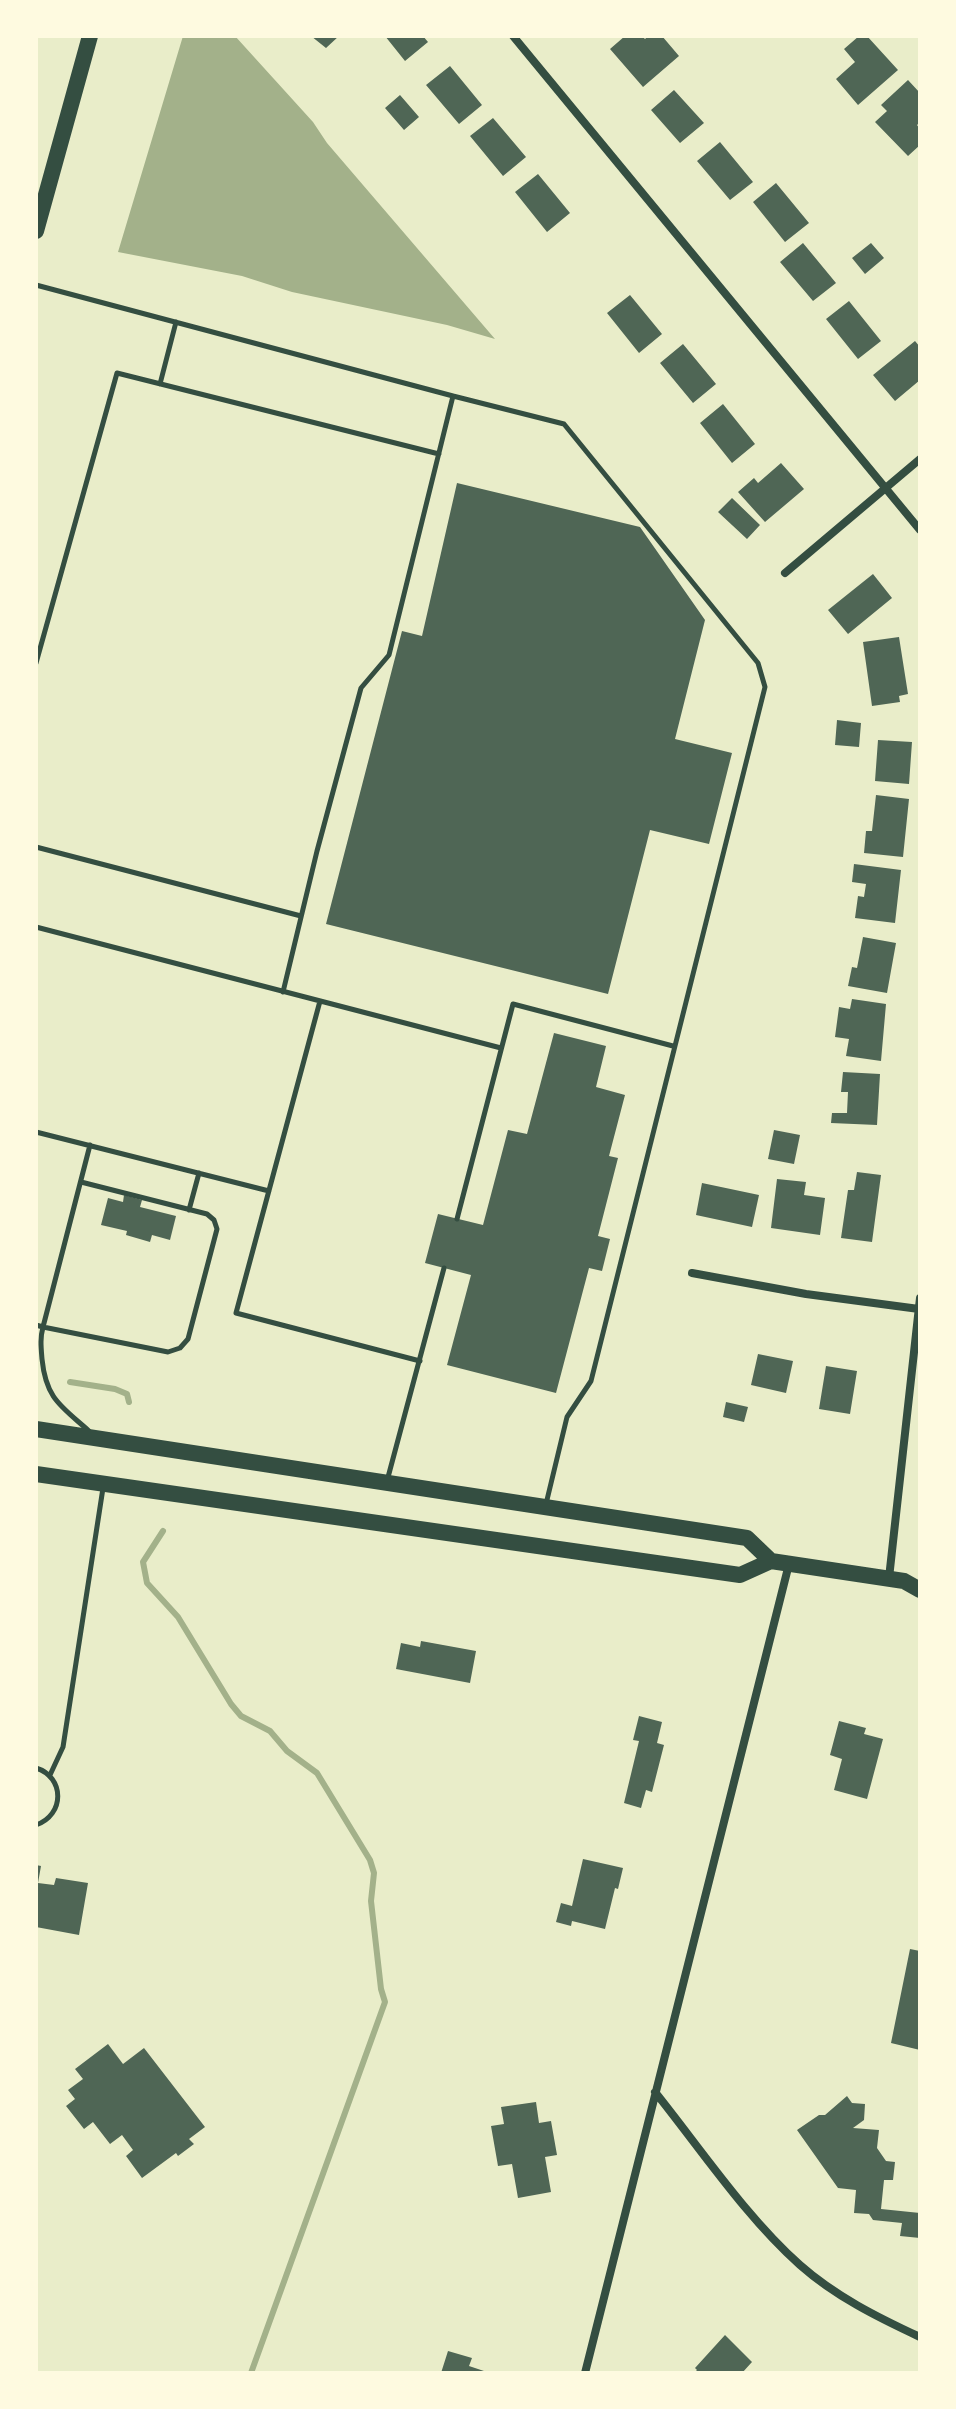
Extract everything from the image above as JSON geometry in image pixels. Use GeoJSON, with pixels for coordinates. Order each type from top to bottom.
{"type":"FeatureCollection","features":[{"type":"Feature","properties":{"kind":"main road"},"geometry":{"type":"LineString","coordinates":[[36,231],[90,36]]}},
{"type":"Feature","properties":{"kind":"main road"},"geometry":{"type":"LineString","coordinates":[[36,1429],[747,1538],[771,1561]]}},
{"type":"Feature","properties":{"kind":"main road"},"geometry":{"type":"LineString","coordinates":[[36,1474],[740,1575],[771,1561],[897,1580],[920,1590]]}},
{"type":"Feature","properties":{"kind":"main road"},"geometry":{"type":"LineString","coordinates":[[897,1580],[920,1572]]}},
{"type":"Feature","properties":{"kind":"street"},"geometry":{"type":"LineString","coordinates":[[513,36],[920,530]]}},
{"type":"Feature","properties":{"kind":"street"},"geometry":{"type":"LineString","coordinates":[[785,573],[920,459]]}},
{"type":"Feature","properties":{"kind":"street"},"geometry":{"type":"LineString","coordinates":[[692,1273],[806,1294],[919,1309]]}},
{"type":"Feature","properties":{"kind":"street"},"geometry":{"type":"LineString","coordinates":[[897,1580],[920,1298]]}},
{"type":"Feature","properties":{"kind":"street"},"geometry":{"type":"LineString","coordinates":[[585,2373],[789,1564]]}},
{"type":"Feature","properties":{"kind":"street"},"geometry":{"type":"LineString","coordinates":[[655,2092],[768,2233],[800,2265],[857,2305],[920,2337]]}},
{"type":"Feature","properties":{"kind":"lane"},"geometry":{"type":"LineString","coordinates":[[36,285],[564,424],[758,663],[764,676],[764,698],[673,1046],[591,1381],[567,1417],[545,1508]]}},
{"type":"Feature","properties":{"kind":"lane"},"geometry":{"type":"LineString","coordinates":[[160,384],[176,322]]}},
{"type":"Feature","properties":{"kind":"lane"},"geometry":{"type":"LineString","coordinates":[[36,663],[117,373],[439,454]]}},
{"type":"Feature","properties":{"kind":"lane"},"geometry":{"type":"LineString","coordinates":[[283,992],[361,688],[389,655],[453,396]]}},
{"type":"Feature","properties":{"kind":"lane"},"geometry":{"type":"LineString","coordinates":[[36,847],[301,916]]}},
{"type":"Feature","properties":{"kind":"lane"},"geometry":{"type":"LineString","coordinates":[[36,927],[501,1048]]}},
{"type":"Feature","properties":{"kind":"lane"},"geometry":{"type":"LineString","coordinates":[[320,1001],[236,1313],[420,1361]]}},
{"type":"Feature","properties":{"kind":"lane"},"geometry":{"type":"LineString","coordinates":[[457,1219],[513,1004],[673,1046]]}},
{"type":"Feature","properties":{"kind":"lane"},"geometry":{"type":"LineString","coordinates":[[36,1132],[269,1191]]}},
{"type":"Feature","properties":{"kind":"lane"},"geometry":{"type":"LineString","coordinates":[[90,1145],[38,1340],[47,1388],[57,1405],[96,1437]]}},
{"type":"Feature","properties":{"kind":"lane"},"geometry":{"type":"LineString","coordinates":[[189,1210],[199,1173]]}},
{"type":"Feature","properties":{"kind":"lane"},"geometry":{"type":"LineString","coordinates":[[36,1325],[168,1352],[180,1348],[188,1339],[217,1229],[214,1220],[207,1214],[81,1182]]}},
{"type":"Feature","properties":{"kind":"lane"},"geometry":{"type":"LineString","coordinates":[[387,1482],[444,1268]]}},
{"type":"Feature","properties":{"kind":"lane"},"geometry":{"type":"LineString","coordinates":[[50,1775],[63,1747],[104,1483]]}},
{"type":"Feature","properties":{"kind":"lane"},"geometry":{"type":"LineString","coordinates":[[36,1768],[50,1775],[55,1783],[58,1801],[50,1818],[36,1825]]}},
{"type":"Feature","properties":{"kind":"shaded area"},"geometry":{"type":"Polygon","coordinates":[[[183,36],[235,36],[313,122],[327,143],[495,339],[447,325],[292,292],[242,276],[118,252],[183,36]]]}},
{"type":"Feature","properties":{"kind":"building"},"geometry":{"type":"Polygon","coordinates":[[[311,36],[339,36],[326,48],[311,36]]]}},
{"type":"Feature","properties":{"kind":"building"},"geometry":{"type":"Polygon","coordinates":[[[385,36],[423,36],[428,42],[405,61],[385,36]]]}},
{"type":"Feature","properties":{"kind":"building"},"geometry":{"type":"Polygon","coordinates":[[[625,36],[642,36],[645,39],[648,36],[662,36],[679,56],[643,87],[610,49],[625,36]]]}},
{"type":"Feature","properties":{"kind":"building"},"geometry":{"type":"Polygon","coordinates":[[[859,36],[867,36],[898,70],[858,105],[836,79],[855,62],[844,49],[859,36]]]}},
{"type":"Feature","properties":{"kind":"building"},"geometry":{"type":"Polygon","coordinates":[[[450,66],[482,105],[459,124],[426,85],[450,66]]]}},
{"type":"Feature","properties":{"kind":"building"},"geometry":{"type":"Polygon","coordinates":[[[908,80],[920,93],[920,122],[917,125],[920,145],[908,156],[875,122],[887,111],[881,105],[908,80]]]}},
{"type":"Feature","properties":{"kind":"building"},"geometry":{"type":"Polygon","coordinates":[[[674,90],[704,123],[680,143],[651,110],[674,90]]]}},
{"type":"Feature","properties":{"kind":"building"},"geometry":{"type":"Polygon","coordinates":[[[400,95],[419,117],[404,130],[385,108],[400,95]]]}},
{"type":"Feature","properties":{"kind":"building"},"geometry":{"type":"Polygon","coordinates":[[[493,118],[526,157],[503,176],[470,136],[493,118]]]}},
{"type":"Feature","properties":{"kind":"building"},"geometry":{"type":"Polygon","coordinates":[[[720,142],[753,182],[730,200],[697,161],[720,142]]]}},
{"type":"Feature","properties":{"kind":"building"},"geometry":{"type":"Polygon","coordinates":[[[538,174],[570,213],[547,232],[515,192],[538,174]]]}},
{"type":"Feature","properties":{"kind":"building"},"geometry":{"type":"Polygon","coordinates":[[[776,183],[809,223],[785,242],[753,202],[776,183]]]}},
{"type":"Feature","properties":{"kind":"building"},"geometry":{"type":"Polygon","coordinates":[[[803,243],[836,283],[813,301],[780,262],[803,243]]]}},
{"type":"Feature","properties":{"kind":"building"},"geometry":{"type":"Polygon","coordinates":[[[871,243],[884,258],[865,274],[852,258],[871,243]]]}},
{"type":"Feature","properties":{"kind":"building"},"geometry":{"type":"Polygon","coordinates":[[[630,295],[662,334],[639,353],[607,313],[630,295]]]}},
{"type":"Feature","properties":{"kind":"building"},"geometry":{"type":"Polygon","coordinates":[[[849,301],[881,341],[858,359],[826,319],[849,301]]]}},
{"type":"Feature","properties":{"kind":"building"},"geometry":{"type":"Polygon","coordinates":[[[915,341],[920,347],[920,380],[895,401],[873,375],[915,341]]]}},
{"type":"Feature","properties":{"kind":"building"},"geometry":{"type":"Polygon","coordinates":[[[683,344],[716,384],[693,403],[660,363],[683,344]]]}},
{"type":"Feature","properties":{"kind":"building"},"geometry":{"type":"Polygon","coordinates":[[[723,404],[755,444],[732,463],[700,423],[723,404]]]}},
{"type":"Feature","properties":{"kind":"building"},"geometry":{"type":"Polygon","coordinates":[[[781,463],[804,489],[765,522],[738,492],[754,478],[758,483],[781,463]]]}},
{"type":"Feature","properties":{"kind":"building"},"geometry":{"type":"Polygon","coordinates":[[[457,483],[640,527],[705,620],[675,739],[732,753],[709,844],[650,830],[608,994],[326,924],[402,631],[422,636],[457,483]]]}},
{"type":"Feature","properties":{"kind":"building"},"geometry":{"type":"Polygon","coordinates":[[[732,498],[760,525],[747,539],[718,512],[732,498]]]}},
{"type":"Feature","properties":{"kind":"building"},"geometry":{"type":"Polygon","coordinates":[[[873,574],[892,598],[848,634],[828,610],[873,574]]]}},
{"type":"Feature","properties":{"kind":"building"},"geometry":{"type":"Polygon","coordinates":[[[899,637],[908,694],[899,696],[900,702],[872,706],[863,642],[899,637]]]}},
{"type":"Feature","properties":{"kind":"building"},"geometry":{"type":"Polygon","coordinates":[[[837,720],[861,723],[859,747],[835,745],[837,720]]]}},
{"type":"Feature","properties":{"kind":"building"},"geometry":{"type":"Polygon","coordinates":[[[878,740],[912,742],[909,784],[875,781],[878,740]]]}},
{"type":"Feature","properties":{"kind":"building"},"geometry":{"type":"Polygon","coordinates":[[[876,795],[909,799],[903,857],[864,853],[866,831],[872,831],[876,795]]]}},
{"type":"Feature","properties":{"kind":"building"},"geometry":{"type":"Polygon","coordinates":[[[854,864],[901,870],[895,923],[855,918],[858,896],[864,897],[866,884],[852,882],[854,864]]]}},
{"type":"Feature","properties":{"kind":"building"},"geometry":{"type":"Polygon","coordinates":[[[863,937],[896,943],[887,993],[848,986],[852,967],[857,968],[863,937]]]}},
{"type":"Feature","properties":{"kind":"building"},"geometry":{"type":"Polygon","coordinates":[[[852,999],[886,1004],[881,1061],[846,1056],[849,1039],[835,1037],[839,1007],[850,1009],[852,999]]]}},
{"type":"Feature","properties":{"kind":"building"},"geometry":{"type":"Polygon","coordinates":[[[554,1033],[606,1046],[596,1087],[625,1095],[609,1156],[618,1158],[598,1236],[610,1239],[602,1271],[589,1268],[556,1393],[447,1365],[471,1275],[425,1263],[438,1214],[483,1225],[508,1130],[527,1134],[554,1033]]]}},
{"type":"Feature","properties":{"kind":"building"},"geometry":{"type":"Polygon","coordinates":[[[843,1072],[880,1074],[877,1125],[831,1123],[832,1113],[847,1113],[848,1092],[841,1092],[843,1072]]]}},
{"type":"Feature","properties":{"kind":"building"},"geometry":{"type":"Polygon","coordinates":[[[774,1130],[800,1135],[794,1164],[768,1159],[774,1130]]]}},
{"type":"Feature","properties":{"kind":"building"},"geometry":{"type":"Polygon","coordinates":[[[857,1172],[881,1175],[872,1242],[841,1238],[848,1190],[854,1190],[857,1172]]]}},
{"type":"Feature","properties":{"kind":"building"},"geometry":{"type":"Polygon","coordinates":[[[777,1179],[806,1182],[804,1195],[825,1198],[820,1235],[771,1228],[777,1179]]]}},
{"type":"Feature","properties":{"kind":"building"},"geometry":{"type":"Polygon","coordinates":[[[702,1183],[759,1195],[752,1227],[696,1215],[702,1183]]]}},
{"type":"Feature","properties":{"kind":"building"},"geometry":{"type":"Polygon","coordinates":[[[124,1195],[142,1200],[140,1207],[176,1216],[170,1240],[152,1235],[150,1242],[126,1235],[127,1231],[101,1225],[108,1198],[123,1202],[124,1195]]]}},
{"type":"Feature","properties":{"kind":"building"},"geometry":{"type":"Polygon","coordinates":[[[758,1354],[793,1361],[786,1393],[751,1385],[758,1354]]]}},
{"type":"Feature","properties":{"kind":"building"},"geometry":{"type":"Polygon","coordinates":[[[826,1366],[857,1371],[850,1414],[819,1409],[826,1366]]]}},
{"type":"Feature","properties":{"kind":"building"},"geometry":{"type":"Polygon","coordinates":[[[726,1402],[748,1407],[744,1422],[723,1417],[726,1402]]]}},
{"type":"Feature","properties":{"kind":"building"},"geometry":{"type":"Polygon","coordinates":[[[421,1641],[476,1651],[470,1683],[396,1669],[401,1643],[420,1647],[421,1641]]]}},
{"type":"Feature","properties":{"kind":"building"},"geometry":{"type":"Polygon","coordinates":[[[639,1716],[662,1722],[657,1743],[664,1745],[652,1792],[646,1790],[641,1808],[624,1803],[639,1741],[633,1740],[639,1716]]]}},
{"type":"Feature","properties":{"kind":"building"},"geometry":{"type":"Polygon","coordinates":[[[839,1721],[866,1728],[864,1734],[883,1739],[867,1799],[834,1790],[842,1759],[830,1755],[839,1721]]]}},
{"type":"Feature","properties":{"kind":"building"},"geometry":{"type":"Polygon","coordinates":[[[583,1859],[623,1868],[605,1929],[572,1921],[571,1926],[556,1922],[561,1903],[572,1906],[583,1859]]]}},
{"type":"Feature","properties":{"kind":"building"},"geometry":{"type":"Polygon","coordinates":[[[36,1865],[41,1866],[38,1883],[54,1885],[56,1878],[88,1883],[79,1935],[36,1927],[36,1865]]]}},
{"type":"Feature","properties":{"kind":"building"},"geometry":{"type":"Polygon","coordinates":[[[910,1949],[920,1951],[920,2050],[891,2043],[910,1949]]]}},
{"type":"Feature","properties":{"kind":"building"},"geometry":{"type":"Polygon","coordinates":[[[108,2044],[123,2064],[144,2048],[205,2127],[189,2139],[194,2144],[142,2178],[126,2156],[133,2150],[122,2135],[110,2144],[93,2122],[84,2129],[66,2106],[75,2099],[68,2090],[83,2079],[75,2069],[108,2044]]]}},
{"type":"Feature","properties":{"kind":"building"},"geometry":{"type":"Polygon","coordinates":[[[847,2096],[852,2103],[865,2104],[864,2120],[853,2128],[879,2130],[877,2148],[886,2161],[895,2162],[893,2180],[884,2180],[881,2209],[920,2213],[920,2238],[900,2236],[902,2223],[873,2220],[869,2214],[854,2213],[856,2190],[838,2188],[797,2130],[819,2115],[825,2115],[847,2096]]]}},
{"type":"Feature","properties":{"kind":"building"},"geometry":{"type":"Polygon","coordinates":[[[536,2102],[539,2123],[551,2121],[557,2155],[545,2157],[551,2192],[518,2198],[512,2164],[498,2166],[491,2126],[504,2124],[501,2107],[536,2102]]]}},
{"type":"Feature","properties":{"kind":"building"},"geometry":{"type":"Polygon","coordinates":[[[725,2335],[752,2362],[742,2373],[694,2373],[695,2368],[725,2335]]]}},
{"type":"Feature","properties":{"kind":"building"},"geometry":{"type":"Polygon","coordinates":[[[448,2351],[472,2358],[469,2366],[490,2373],[441,2373],[448,2351]]]}},
{"type":"Feature","properties":{"kind":"waterway"},"geometry":{"type":"LineString","coordinates":[[70,1382],[115,1389],[127,1394],[129,1402]]}},
{"type":"Feature","properties":{"kind":"waterway"},"geometry":{"type":"LineString","coordinates":[[163,1531],[143,1562],[147,1583],[178,1617],[241,1716],[270,1731],[287,1751],[317,1773],[370,1860],[374,1873],[371,1901],[385,2002],[251,2373]]}}]}
